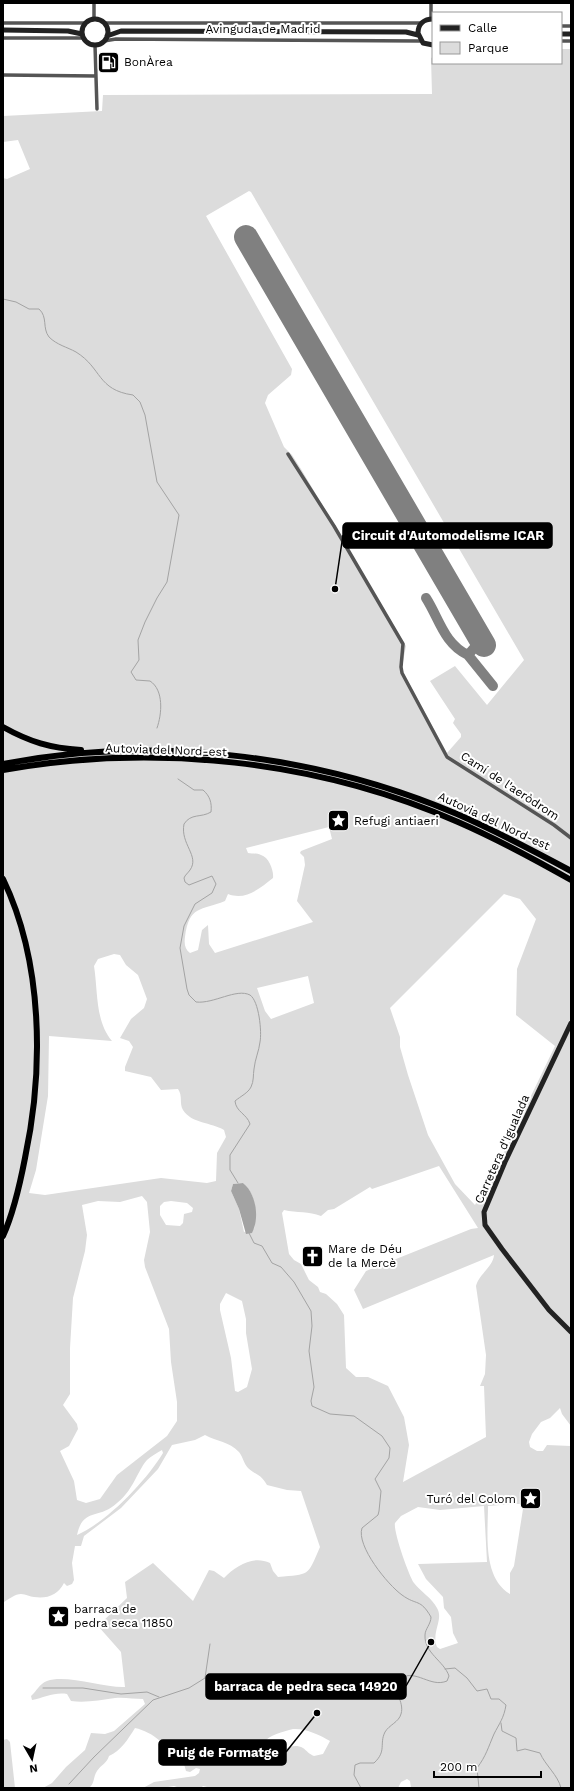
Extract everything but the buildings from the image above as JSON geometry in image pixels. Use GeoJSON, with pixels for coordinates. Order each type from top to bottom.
{"type":"FeatureCollection","features":[{"type":"Feature","properties":{"kind":"highway"},"geometry":{"type":"LineString","coordinates":[[3,727],[25,739],[57,749],[100,751]]}},
{"type":"Feature","properties":{"kind":"highway","name":"Autovia del Nord-est"},"geometry":{"type":"LineString","coordinates":[[3,764],[100,751],[145,750],[191,752],[275,762],[340,775],[407,795],[456,814],[504,836],[571,871]]}},
{"type":"Feature","properties":{"kind":"highway","name":"Autovia del Nord-est"},"geometry":{"type":"LineString","coordinates":[[3,770],[81,760],[156,758],[234,762],[291,771],[363,788],[429,810],[485,834],[571,880]]}},
{"type":"Feature","properties":{"kind":"highway"},"geometry":{"type":"LineString","coordinates":[[3,879],[12,903],[26,953],[33,991],[38,1042],[37,1087],[31,1130],[20,1184],[3,1236]]}},
{"type":"Feature","properties":{"kind":"street"},"geometry":{"type":"LineString","coordinates":[[94,3],[94,19]]}},
{"type":"Feature","properties":{"kind":"street"},"geometry":{"type":"LineString","coordinates":[[431,3],[432,19],[420,25],[418,35],[421,41],[427,45],[432,45]]}},
{"type":"Feature","properties":{"kind":"street"},"geometry":{"type":"LineString","coordinates":[[3,30],[68,31],[83,36],[88,42],[96,44],[106,38],[106,25],[94,19]]}},
{"type":"Feature","properties":{"kind":"street"},"geometry":{"type":"LineString","coordinates":[[68,31],[84,25],[94,19]]}},
{"type":"Feature","properties":{"kind":"street"},"geometry":{"type":"LineString","coordinates":[[3,23],[84,25]]}},
{"type":"Feature","properties":{"kind":"street"},"geometry":{"type":"LineString","coordinates":[[83,36],[84,25]]}},
{"type":"Feature","properties":{"kind":"street","name":"Avinguda de Madrid"},"geometry":{"type":"LineString","coordinates":[[106,25],[420,25]]}},
{"type":"Feature","properties":{"kind":"street","name":"Avinguda de Madrid"},"geometry":{"type":"LineString","coordinates":[[106,25],[121,31],[406,32],[418,35]]}},
{"type":"Feature","properties":{"kind":"street","name":"Avinguda de Madrid"},"geometry":{"type":"LineString","coordinates":[[406,32],[420,25]]}},
{"type":"Feature","properties":{"kind":"street","name":"Avinguda de Madrid"},"geometry":{"type":"LineString","coordinates":[[106,38],[121,31]]}},
{"type":"Feature","properties":{"kind":"street"},"geometry":{"type":"LineString","coordinates":[[3,38],[83,36]]}},
{"type":"Feature","properties":{"kind":"street","name":"Avinguda de Madrid"},"geometry":{"type":"LineString","coordinates":[[106,38],[421,41]]}},
{"type":"Feature","properties":{"kind":"street"},"geometry":{"type":"LineString","coordinates":[[96,44],[96,109]]}},
{"type":"Feature","properties":{"kind":"street"},"geometry":{"type":"LineString","coordinates":[[3,76],[96,76]]}},
{"type":"Feature","properties":{"kind":"street","name":"Camí de l'aeròdrom"},"geometry":{"type":"LineString","coordinates":[[288,454],[331,521],[403,644],[401,667],[402,674],[448,758],[554,825],[571,838]]}},
{"type":"Feature","properties":{"kind":"street","name":"Carretera d'Igualada"},"geometry":{"type":"LineString","coordinates":[[571,1023],[505,1162],[484,1212],[485,1225],[502,1250],[549,1310],[571,1332]]}},
{"type":"Feature","properties":{"kind":"green space"},"geometry":{"type":"Polygon","coordinates":[[[562,49],[571,49],[571,1426],[562,1414],[560,1408],[550,1418],[541,1422],[532,1434],[529,1442],[530,1447],[537,1451],[543,1451],[547,1445],[571,1446],[571,1788],[411,1788],[410,1781],[407,1779],[401,1782],[398,1788],[211,1788],[203,1786],[201,1788],[180,1788],[174,1786],[162,1788],[143,1788],[154,1782],[195,1776],[199,1773],[200,1769],[196,1768],[190,1772],[186,1771],[184,1764],[176,1760],[160,1741],[154,1736],[135,1728],[124,1744],[109,1756],[99,1769],[89,1788],[43,1788],[52,1783],[66,1767],[85,1750],[91,1733],[105,1734],[114,1731],[145,1704],[143,1699],[118,1698],[77,1702],[71,1701],[67,1694],[53,1694],[32,1700],[31,1696],[44,1682],[55,1679],[125,1687],[121,1652],[98,1626],[127,1598],[125,1582],[153,1563],[193,1601],[209,1570],[214,1571],[224,1578],[239,1566],[257,1560],[270,1563],[273,1571],[278,1577],[302,1574],[309,1569],[320,1547],[301,1491],[287,1490],[267,1485],[260,1476],[251,1471],[245,1465],[239,1452],[235,1448],[205,1435],[195,1440],[172,1445],[158,1469],[121,1508],[84,1536],[81,1546],[75,1546],[72,1563],[74,1580],[72,1584],[67,1586],[64,1583],[59,1591],[48,1597],[32,1597],[19,1594],[4,1602],[3,1607],[3,178],[7,179],[30,169],[18,140],[3,142],[3,116],[102,111],[103,95],[432,94],[431,58],[432,64],[562,64],[562,49]],[[249,191],[206,216],[292,369],[291,375],[268,395],[265,403],[284,447],[292,455],[301,469],[406,646],[402,667],[404,674],[447,753],[461,737],[461,734],[453,723],[455,719],[430,681],[455,666],[487,705],[524,660],[251,192],[249,191]],[[329,827],[246,848],[248,853],[259,854],[264,856],[269,861],[272,868],[273,878],[263,886],[247,895],[235,896],[228,894],[225,901],[203,908],[193,914],[187,927],[185,940],[186,948],[190,953],[198,950],[202,930],[208,925],[209,944],[215,953],[313,922],[297,901],[305,865],[304,857],[300,853],[301,851],[332,839],[329,827]],[[504,894],[390,1008],[400,1037],[400,1047],[408,1075],[428,1135],[455,1184],[475,1205],[505,1150],[555,1046],[516,1015],[517,969],[536,919],[520,899],[504,894]],[[114,954],[98,959],[94,966],[100,1015],[112,1041],[49,1036],[48,1096],[36,1170],[29,1193],[45,1195],[161,1178],[207,1183],[216,1181],[217,1153],[226,1137],[224,1130],[191,1118],[187,1115],[181,1105],[178,1089],[161,1090],[151,1077],[125,1071],[125,1067],[133,1047],[129,1041],[120,1038],[131,1019],[144,1008],[147,999],[138,975],[126,965],[120,955],[114,954]],[[308,976],[257,988],[265,1011],[271,1019],[314,1003],[308,976]],[[439,1166],[372,1189],[370,1187],[334,1209],[328,1210],[321,1216],[312,1213],[284,1210],[282,1213],[289,1254],[294,1260],[301,1264],[309,1280],[318,1287],[320,1292],[326,1294],[337,1304],[344,1315],[346,1368],[356,1377],[368,1377],[388,1386],[404,1417],[409,1445],[403,1482],[486,1437],[484,1386],[480,1386],[485,1374],[486,1355],[476,1286],[491,1263],[494,1255],[363,1309],[354,1290],[366,1271],[471,1229],[478,1228],[439,1166]],[[243,1183],[233,1184],[231,1191],[239,1209],[244,1232],[254,1229],[255,1210],[251,1193],[243,1183]],[[142,1196],[120,1202],[98,1201],[82,1205],[87,1235],[85,1251],[73,1298],[70,1348],[70,1394],[63,1405],[77,1424],[78,1429],[69,1446],[60,1451],[74,1481],[77,1500],[86,1503],[100,1499],[117,1475],[167,1436],[177,1421],[177,1402],[171,1362],[169,1329],[145,1267],[144,1260],[150,1232],[147,1202],[142,1196]],[[171,1201],[164,1202],[160,1206],[160,1215],[166,1225],[180,1226],[183,1223],[184,1214],[192,1212],[193,1208],[187,1203],[171,1201]],[[226,1293],[220,1304],[231,1358],[235,1391],[238,1392],[247,1387],[252,1369],[246,1333],[246,1319],[242,1301],[226,1293]],[[162,1450],[150,1457],[131,1487],[117,1503],[83,1521],[77,1535],[101,1521],[125,1500],[156,1464],[163,1453],[162,1450]],[[523,1504],[488,1506],[488,1554],[491,1566],[495,1577],[501,1586],[510,1594],[510,1573],[514,1566],[523,1504]],[[484,1506],[440,1510],[418,1507],[401,1516],[395,1523],[395,1528],[402,1553],[414,1583],[432,1601],[439,1613],[435,1636],[437,1647],[440,1649],[458,1643],[453,1633],[451,1617],[444,1608],[443,1597],[426,1579],[418,1564],[487,1562],[484,1506]],[[293,1729],[281,1732],[269,1738],[263,1744],[264,1749],[275,1755],[288,1748],[299,1746],[314,1756],[323,1754],[330,1741],[317,1734],[293,1729]]]}},
{"type":"Feature","properties":{"kind":"green space"},"geometry":{"type":"Polygon","coordinates":[[[7,1739],[10,1742],[15,1788],[3,1788],[3,1740],[7,1739]]]}},
{"type":"Feature","properties":{"kind":"shaded area"},"geometry":{"type":"Polygon","coordinates":[[[243,1183],[254,1199],[256,1213],[256,1220],[252,1233],[246,1234],[239,1209],[231,1191],[233,1184],[243,1183]]]}},
{"type":"Feature","properties":{"kind":"waterway"},"geometry":{"type":"LineString","coordinates":[[3,299],[16,302],[29,309],[39,309],[42,312],[49,337],[55,342],[76,352],[84,358],[101,378],[113,388],[133,395],[140,402],[145,415],[157,482],[179,515],[167,582],[145,622],[138,640],[139,660],[131,672],[136,680],[150,681],[158,690],[161,709],[157,728]]}},
{"type":"Feature","properties":{"kind":"waterway"},"geometry":{"type":"LineString","coordinates":[[178,779],[194,790],[203,790],[209,797],[211,806],[211,812],[190,818],[184,824],[185,838],[193,860],[190,870],[184,878],[185,882],[189,885],[212,876],[216,884],[212,893],[195,904],[184,926],[180,948],[189,995],[196,1002],[203,1002],[238,993],[244,993],[253,998],[258,1010],[261,1037],[252,1085],[248,1091],[235,1101],[237,1108],[247,1118],[250,1124],[230,1155],[230,1170],[238,1183]]}},
{"type":"Feature","properties":{"kind":"waterway"},"geometry":{"type":"LineString","coordinates":[[249,1233],[254,1243],[262,1246],[272,1263],[281,1267],[294,1282],[311,1311],[312,1326],[309,1351],[314,1387],[311,1401],[312,1406],[330,1414],[354,1416],[382,1436],[390,1448],[389,1458],[375,1479],[381,1491],[378,1515],[362,1528],[361,1536],[368,1554],[389,1583],[402,1595],[424,1607],[431,1617],[425,1633],[426,1641],[431,1652],[449,1676],[447,1681],[441,1683],[412,1676],[400,1678],[397,1687],[402,1709],[400,1717],[385,1732],[383,1736],[382,1751],[378,1759],[374,1763],[360,1763],[355,1765],[354,1775],[361,1788]]}},
{"type":"Feature","properties":{"kind":"waterway"},"geometry":{"type":"LineString","coordinates":[[69,1784],[94,1757],[153,1700],[189,1688],[205,1678],[210,1644]]}},
{"type":"Feature","properties":{"kind":"waterway"},"geometry":{"type":"LineString","coordinates":[[445,1669],[455,1668],[467,1678],[477,1691],[487,1689],[491,1699],[499,1699],[506,1705],[504,1714],[485,1756],[477,1768],[479,1788]]}},
{"type":"Feature","properties":{"kind":"waterway"},"geometry":{"type":"LineString","coordinates":[[43,1688],[83,1688],[121,1694],[147,1692],[159,1697]]}},
{"type":"Feature","properties":{"kind":"waterway"},"geometry":{"type":"LineString","coordinates":[[501,1723],[502,1731],[516,1738],[517,1751],[525,1749],[540,1753],[557,1779],[561,1788]]}},
{"type":"Feature","properties":{"kind":"taxiway"},"geometry":{"type":"LineString","coordinates":[[426,598],[443,630],[453,644],[468,655]]}},
{"type":"Feature","properties":{"kind":"taxiway"},"geometry":{"type":"LineString","coordinates":[[481,640],[468,655],[493,686]]}},
{"type":"Feature","properties":{"kind":"runway"},"geometry":{"type":"LineString","coordinates":[[246,237],[484,645]]}},
{"type":"Feature","properties":{"kind":"place","name":"BonÀrea"},"geometry":{"type":"Point","coordinates":[109,62]}},
{"type":"Feature","properties":{"kind":"place","name":"Circuit d'Automodelisme ICAR"},"geometry":{"type":"Point","coordinates":[335,589]}},
{"type":"Feature","properties":{"kind":"place","name":"Refugi antiaeri"},"geometry":{"type":"Point","coordinates":[339,821]}},
{"type":"Feature","properties":{"kind":"place","name":"Mare de Déu de la Mercè"},"geometry":{"type":"Point","coordinates":[312,1256]}},
{"type":"Feature","properties":{"kind":"place","name":"Turó del Colom"},"geometry":{"type":"Point","coordinates":[531,1499]}},
{"type":"Feature","properties":{"kind":"place","name":"barraca de pedra seca 11850"},"geometry":{"type":"Point","coordinates":[58,1616]}},
{"type":"Feature","properties":{"kind":"place","name":"barraca de pedra seca 14920"},"geometry":{"type":"Point","coordinates":[431,1642]}},
{"type":"Feature","properties":{"kind":"place","name":"Puig de Formatge"},"geometry":{"type":"Point","coordinates":[317,1713]}}]}
